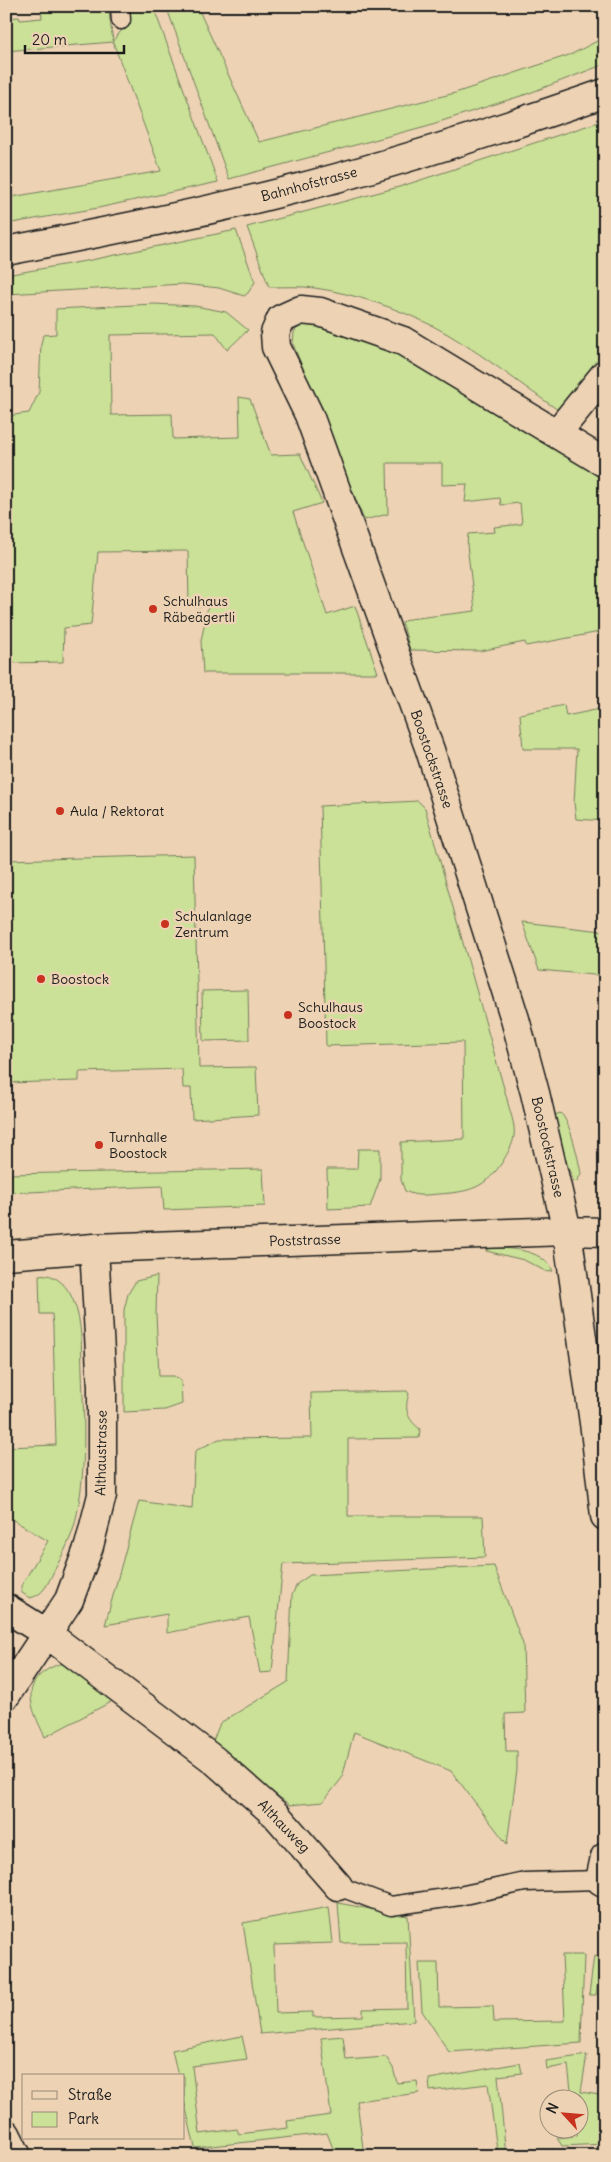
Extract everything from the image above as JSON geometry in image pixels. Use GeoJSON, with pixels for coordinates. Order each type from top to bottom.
{"type":"FeatureCollection","features":[{"type":"Feature","properties":{"kind":"street","name":"Bahnhofstrasse"},"geometry":{"type":"LineString","coordinates":[[6,251],[130,227],[285,192],[478,137],[605,93]]}},
{"type":"Feature","properties":{"kind":"street","name":"Boostockstrasse"},"geometry":{"type":"LineString","coordinates":[[605,463],[403,341],[342,318],[320,312],[301,310],[281,319],[275,333],[276,347],[309,415],[430,750],[515,1019],[535,1092],[567,1231],[605,1516]]}},
{"type":"Feature","properties":{"kind":"street"},"geometry":{"type":"LineString","coordinates":[[557,433],[605,374]]}},
{"type":"Feature","properties":{"kind":"street","name":"Poststrasse"},"geometry":{"type":"LineString","coordinates":[[6,1254],[94,1248],[567,1231],[605,1232]]}},
{"type":"Feature","properties":{"kind":"street","name":"Althaustrasse"},"geometry":{"type":"LineString","coordinates":[[6,1695],[69,1600],[89,1546],[102,1495],[102,1387],[94,1248]]}},
{"type":"Feature","properties":{"kind":"street","name":"Althauweg"},"geometry":{"type":"LineString","coordinates":[[6,1608],[46,1633],[214,1760],[276,1815],[338,1886]]}},
{"type":"Feature","properties":{"kind":"street"},"geometry":{"type":"LineString","coordinates":[[6,2134],[17,2156]]}},
{"type":"Feature","properties":{"kind":"lane","name":"Althauweg"},"geometry":{"type":"LineString","coordinates":[[338,1886],[391,1906],[459,1896],[525,1882],[603,1873]]}},
{"type":"Feature","properties":{"kind":"green space"},"geometry":{"type":"Polygon","coordinates":[[[57,6],[108,6],[113,41],[129,21],[127,6],[153,6],[218,182],[98,208],[6,224],[6,198],[161,171],[113,42],[6,51],[6,18],[19,17],[20,20],[42,18],[41,8],[57,6]]]}},
{"type":"Feature","properties":{"kind":"green space"},"geometry":{"type":"Polygon","coordinates":[[[166,6],[197,6],[259,142],[455,93],[572,54],[605,37],[605,64],[527,94],[426,126],[229,179],[166,6]]]}},
{"type":"Feature","properties":{"kind":"green space"},"geometry":{"type":"Polygon","coordinates":[[[605,120],[605,354],[558,410],[463,344],[431,325],[403,312],[360,298],[315,288],[269,287],[247,227],[399,187],[605,120]]]}},
{"type":"Feature","properties":{"kind":"green space"},"geometry":{"type":"Polygon","coordinates":[[[236,230],[255,282],[244,296],[219,288],[183,284],[6,294],[6,275],[91,260],[236,230]]]}},
{"type":"Feature","properties":{"kind":"green space"},"geometry":{"type":"Polygon","coordinates":[[[154,304],[195,306],[226,312],[248,330],[227,350],[215,333],[110,335],[111,415],[172,414],[173,439],[240,437],[239,397],[250,399],[271,455],[300,454],[322,503],[293,512],[327,615],[355,606],[378,673],[203,673],[201,641],[208,606],[189,606],[188,551],[98,552],[91,625],[64,628],[63,662],[8,663],[8,725],[6,725],[6,416],[29,413],[39,392],[41,344],[43,335],[56,334],[56,309],[154,304]]]}},
{"type":"Feature","properties":{"kind":"green space"},"geometry":{"type":"Polygon","coordinates":[[[302,323],[343,329],[416,363],[485,408],[605,473],[605,631],[526,646],[525,642],[480,651],[410,650],[402,622],[409,619],[475,611],[467,545],[468,534],[495,532],[494,527],[522,524],[520,503],[501,505],[500,498],[465,502],[467,484],[442,485],[442,463],[387,463],[388,514],[364,520],[293,344],[294,332],[302,323]]]}},
{"type":"Feature","properties":{"kind":"green space"},"geometry":{"type":"Polygon","coordinates":[[[564,705],[566,716],[605,708],[605,821],[576,819],[574,803],[577,749],[523,749],[520,714],[564,705]]]}},
{"type":"Feature","properties":{"kind":"green space"},"geometry":{"type":"Polygon","coordinates":[[[418,801],[425,808],[507,1099],[514,1132],[510,1149],[503,1161],[497,1170],[483,1183],[460,1192],[426,1195],[405,1191],[401,1180],[401,1142],[464,1139],[463,1042],[326,1046],[320,806],[418,801]]]}},
{"type":"Feature","properties":{"kind":"green space"},"geometry":{"type":"Polygon","coordinates":[[[194,855],[199,1068],[256,1067],[258,1115],[192,1119],[191,1088],[183,1088],[182,1069],[79,1072],[79,1081],[6,1083],[6,860],[194,855]]]}},
{"type":"Feature","properties":{"kind":"green space"},"geometry":{"type":"Polygon","coordinates":[[[605,911],[605,976],[539,970],[522,922],[602,931],[605,911]]]}},
{"type":"Feature","properties":{"kind":"green space"},"geometry":{"type":"Polygon","coordinates":[[[248,990],[249,1040],[203,1041],[202,991],[248,990]]]}},
{"type":"Feature","properties":{"kind":"green space"},"geometry":{"type":"Polygon","coordinates":[[[560,1113],[571,1132],[580,1168],[581,1174],[577,1181],[574,1182],[560,1146],[553,1118],[560,1113]]]}},
{"type":"Feature","properties":{"kind":"green space"},"geometry":{"type":"Polygon","coordinates":[[[358,1149],[380,1149],[380,1179],[370,1207],[328,1209],[327,1169],[357,1169],[358,1149]]]}},
{"type":"Feature","properties":{"kind":"green space"},"geometry":{"type":"Polygon","coordinates":[[[263,1169],[265,1206],[164,1210],[162,1186],[6,1193],[6,1174],[263,1169]]]}},
{"type":"Feature","properties":{"kind":"green space"},"geometry":{"type":"Polygon","coordinates":[[[498,1248],[529,1252],[543,1259],[553,1271],[547,1272],[524,1260],[486,1251],[487,1249],[498,1248]]]}},
{"type":"Feature","properties":{"kind":"green space"},"geometry":{"type":"Polygon","coordinates":[[[39,1275],[50,1276],[60,1282],[68,1290],[76,1308],[80,1326],[84,1447],[79,1504],[71,1535],[45,1588],[39,1594],[30,1598],[22,1593],[21,1586],[48,1541],[10,1518],[6,1524],[6,1383],[8,1447],[56,1445],[52,1314],[40,1314],[39,1275]]]}},
{"type":"Feature","properties":{"kind":"green space"},"geometry":{"type":"Polygon","coordinates":[[[157,1276],[156,1314],[159,1376],[174,1376],[181,1381],[182,1404],[165,1410],[124,1412],[124,1310],[128,1294],[136,1281],[157,1276]]]}},
{"type":"Feature","properties":{"kind":"green space"},"geometry":{"type":"Polygon","coordinates":[[[407,1391],[409,1394],[407,1409],[409,1417],[420,1429],[419,1438],[348,1439],[348,1516],[483,1516],[485,1557],[283,1564],[272,1672],[260,1673],[249,1617],[167,1633],[167,1614],[105,1625],[139,1501],[192,1509],[195,1451],[219,1439],[312,1438],[311,1393],[407,1391]]]}},
{"type":"Feature","properties":{"kind":"green space"},"geometry":{"type":"Polygon","coordinates":[[[494,1566],[523,1644],[525,1713],[505,1714],[506,1751],[517,1751],[517,1770],[507,1844],[451,1771],[354,1732],[342,1778],[323,1802],[290,1805],[243,1770],[213,1741],[220,1723],[288,1682],[292,1595],[297,1584],[310,1575],[494,1566]]]}},
{"type":"Feature","properties":{"kind":"green space"},"geometry":{"type":"Polygon","coordinates":[[[59,1664],[73,1665],[118,1698],[45,1737],[35,1715],[31,1695],[37,1678],[46,1670],[59,1664]]]}},
{"type":"Feature","properties":{"kind":"green space"},"geometry":{"type":"Polygon","coordinates":[[[338,1903],[408,1916],[414,2021],[260,2034],[243,1923],[329,1907],[333,1943],[274,1945],[276,2013],[313,2012],[313,2017],[363,2016],[363,2009],[407,2008],[406,1942],[341,1943],[338,1903]]]}},
{"type":"Feature","properties":{"kind":"green space"},"geometry":{"type":"Polygon","coordinates":[[[562,1955],[584,1955],[581,2043],[449,2052],[422,2011],[419,1963],[438,1963],[439,2007],[493,2006],[494,2022],[565,2021],[562,1955]]]}},
{"type":"Feature","properties":{"kind":"green space"},"geometry":{"type":"Polygon","coordinates":[[[594,1956],[605,1958],[605,1969],[600,1969],[596,1995],[589,1995],[594,1956]]]}},
{"type":"Feature","properties":{"kind":"green space"},"geometry":{"type":"Polygon","coordinates":[[[242,2036],[247,2059],[192,2066],[200,2134],[237,2129],[239,2134],[288,2128],[287,2121],[331,2115],[321,2038],[343,2036],[346,2060],[386,2057],[393,2068],[397,2083],[417,2081],[419,2093],[357,2101],[364,2156],[336,2156],[327,2133],[195,2148],[185,2104],[185,2074],[178,2074],[172,2050],[242,2036]]]}},
{"type":"Feature","properties":{"kind":"green space"},"geometry":{"type":"Polygon","coordinates":[[[587,2055],[581,2090],[571,2090],[568,2065],[547,2069],[546,2061],[587,2055]]]}},
{"type":"Feature","properties":{"kind":"green space"},"geometry":{"type":"Polygon","coordinates":[[[520,2063],[522,2073],[498,2076],[506,2155],[524,2156],[453,2156],[497,2150],[488,2084],[430,2091],[429,2079],[520,2063]]]}},
{"type":"Feature","properties":{"kind":"green space"},"geometry":{"type":"Polygon","coordinates":[[[588,2093],[605,2096],[605,2121],[599,2121],[599,2139],[605,2139],[605,2144],[562,2146],[558,2140],[588,2140],[588,2093]]]}},
{"type":"Feature","properties":{"kind":"place","name":"Schulhaus Räbeägertli"},"geometry":{"type":"Point","coordinates":[153,609]}},
{"type":"Feature","properties":{"kind":"place","name":"Aula / Rektorat"},"geometry":{"type":"Point","coordinates":[60,811]}},
{"type":"Feature","properties":{"kind":"place","name":"Schulanlage Zentrum"},"geometry":{"type":"Point","coordinates":[165,924]}},
{"type":"Feature","properties":{"kind":"place","name":"Boostock"},"geometry":{"type":"Point","coordinates":[41,979]}},
{"type":"Feature","properties":{"kind":"place","name":"Schulhaus Boostock"},"geometry":{"type":"Point","coordinates":[288,1015]}},
{"type":"Feature","properties":{"kind":"place","name":"Turnhalle Boostock"},"geometry":{"type":"Point","coordinates":[99,1145]}}]}
